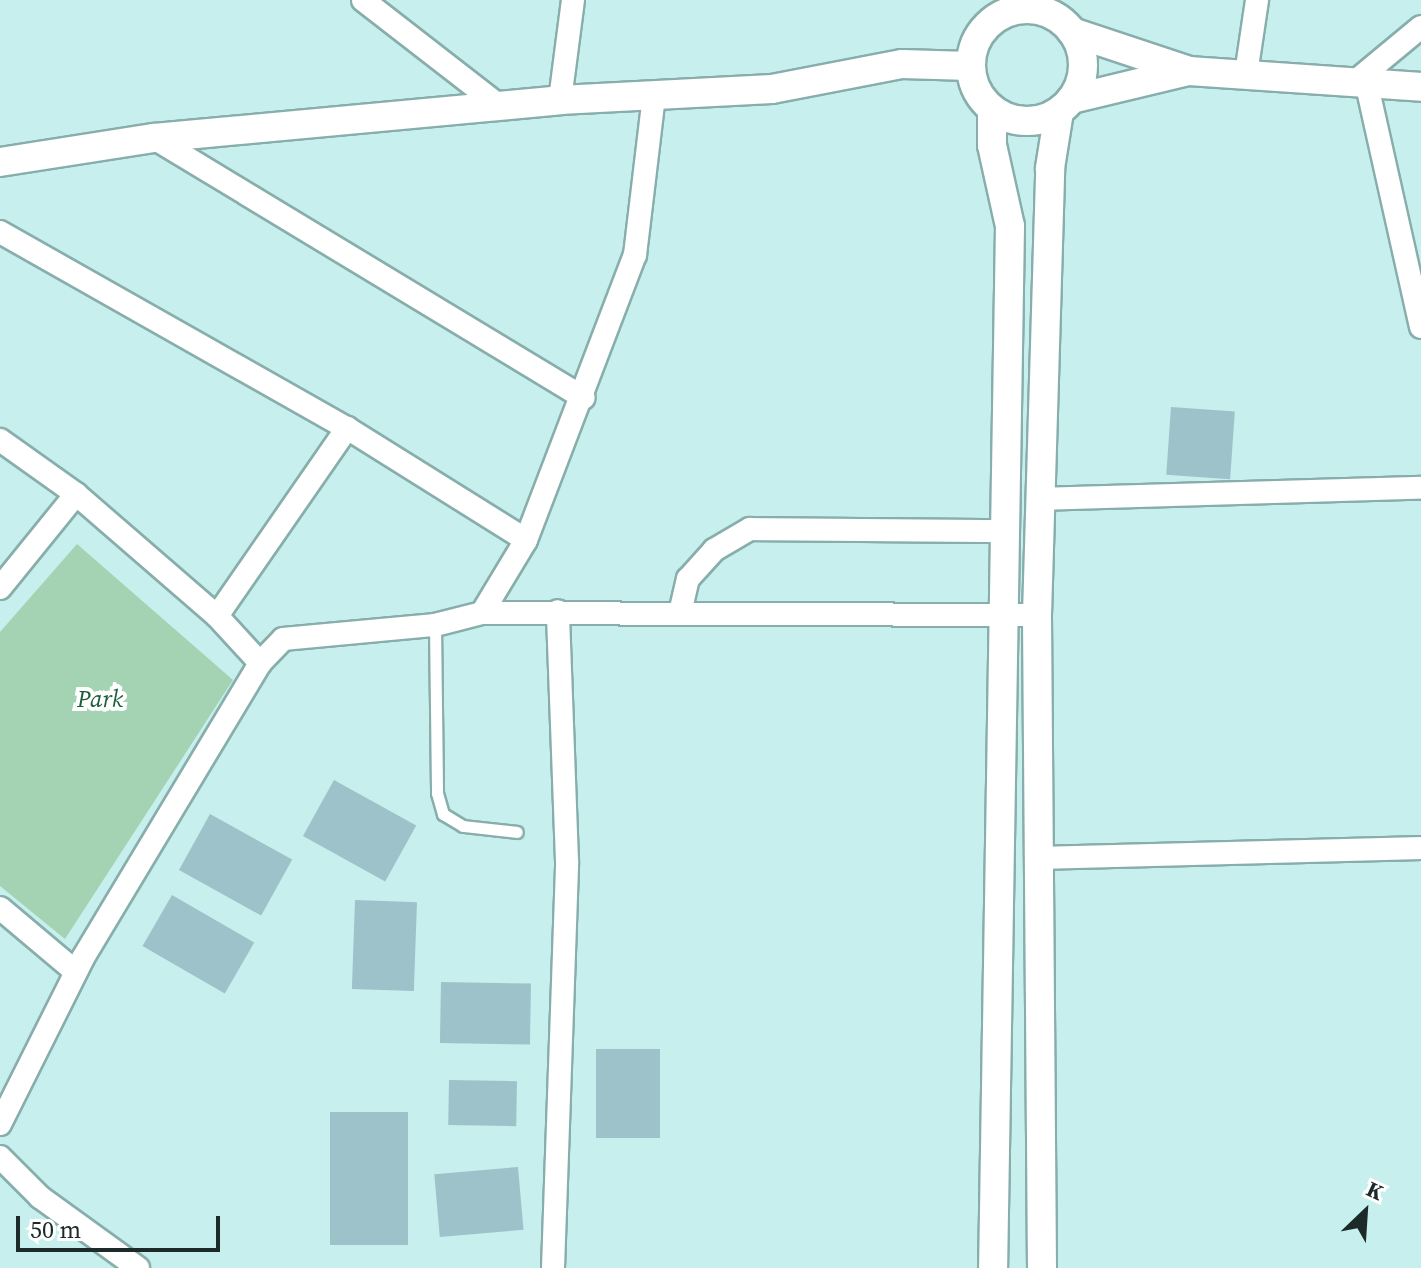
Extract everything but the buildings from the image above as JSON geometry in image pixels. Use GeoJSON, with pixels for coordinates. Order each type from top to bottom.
{"type":"FeatureCollection","features":[{"type":"Feature","properties":{"kind":"street"},"geometry":{"type":"LineString","coordinates":[[363,0],[502,108]]}},
{"type":"Feature","properties":{"kind":"street"},"geometry":{"type":"LineString","coordinates":[[560,100],[573,0]]}},
{"type":"Feature","properties":{"kind":"street"},"geometry":{"type":"LineString","coordinates":[[1246,74],[1257,0]]}},
{"type":"Feature","properties":{"kind":"street"},"geometry":{"type":"LineString","coordinates":[[1189,71],[1062,17],[1025,9],[990,10],[970,66],[980,98],[992,110],[1025,122],[1065,106],[1189,71],[1362,80],[1421,87]]}},
{"type":"Feature","properties":{"kind":"street"},"geometry":{"type":"LineString","coordinates":[[1042,1268],[1037,615],[1050,168],[1065,106],[1083,66],[1062,17]]}},
{"type":"Feature","properties":{"kind":"street"},"geometry":{"type":"LineString","coordinates":[[1362,80],[1421,27]]}},
{"type":"Feature","properties":{"kind":"street"},"geometry":{"type":"LineString","coordinates":[[0,162],[154,138],[502,108],[560,100],[772,89],[902,64],[970,66]]}},
{"type":"Feature","properties":{"kind":"street"},"geometry":{"type":"LineString","coordinates":[[1362,80],[1421,327]]}},
{"type":"Feature","properties":{"kind":"street"},"geometry":{"type":"LineString","coordinates":[[482,613],[526,540],[584,398],[635,255],[654,95]]}},
{"type":"Feature","properties":{"kind":"street"},"geometry":{"type":"LineString","coordinates":[[992,110],[992,145],[1010,226],[1001,617],[993,1268]]}},
{"type":"Feature","properties":{"kind":"street"},"geometry":{"type":"LineString","coordinates":[[154,138],[584,398]]}},
{"type":"Feature","properties":{"kind":"street"},"geometry":{"type":"LineString","coordinates":[[0,232],[347,428],[526,540]]}},
{"type":"Feature","properties":{"kind":"street"},"geometry":{"type":"LineString","coordinates":[[217,616],[347,428]]}},
{"type":"Feature","properties":{"kind":"street"},"geometry":{"type":"LineString","coordinates":[[0,440],[76,494],[217,616],[260,663]]}},
{"type":"Feature","properties":{"kind":"street"},"geometry":{"type":"LineString","coordinates":[[1040,499],[1421,488]]}},
{"type":"Feature","properties":{"kind":"street"},"geometry":{"type":"LineString","coordinates":[[0,588],[76,494]]}},
{"type":"Feature","properties":{"kind":"street"},"geometry":{"type":"LineString","coordinates":[[680,613],[688,579],[714,550],[750,529],[1003,531]]}},
{"type":"Feature","properties":{"kind":"street"},"geometry":{"type":"LineString","coordinates":[[553,1268],[567,861],[558,611]]}},
{"type":"Feature","properties":{"kind":"street"},"geometry":{"type":"LineString","coordinates":[[0,1124],[76,972],[260,663],[283,639],[435,625],[482,613],[1037,615]]}},
{"type":"Feature","properties":{"kind":"street"},"geometry":{"type":"LineString","coordinates":[[1039,858],[1421,848]]}},
{"type":"Feature","properties":{"kind":"street"},"geometry":{"type":"LineString","coordinates":[[0,908],[76,972]]}},
{"type":"Feature","properties":{"kind":"street"},"geometry":{"type":"LineString","coordinates":[[0,1157],[40,1197],[138,1268]]}},
{"type":"Feature","properties":{"kind":"lane"},"geometry":{"type":"LineString","coordinates":[[435,625],[437,793],[443,814],[463,826],[517,832]]}},
{"type":"Feature","properties":{"kind":"green space","name":"Park"},"geometry":{"type":"Polygon","coordinates":[[[77,544],[233,680],[65,939],[0,886],[0,632],[77,544]]]}}]}
